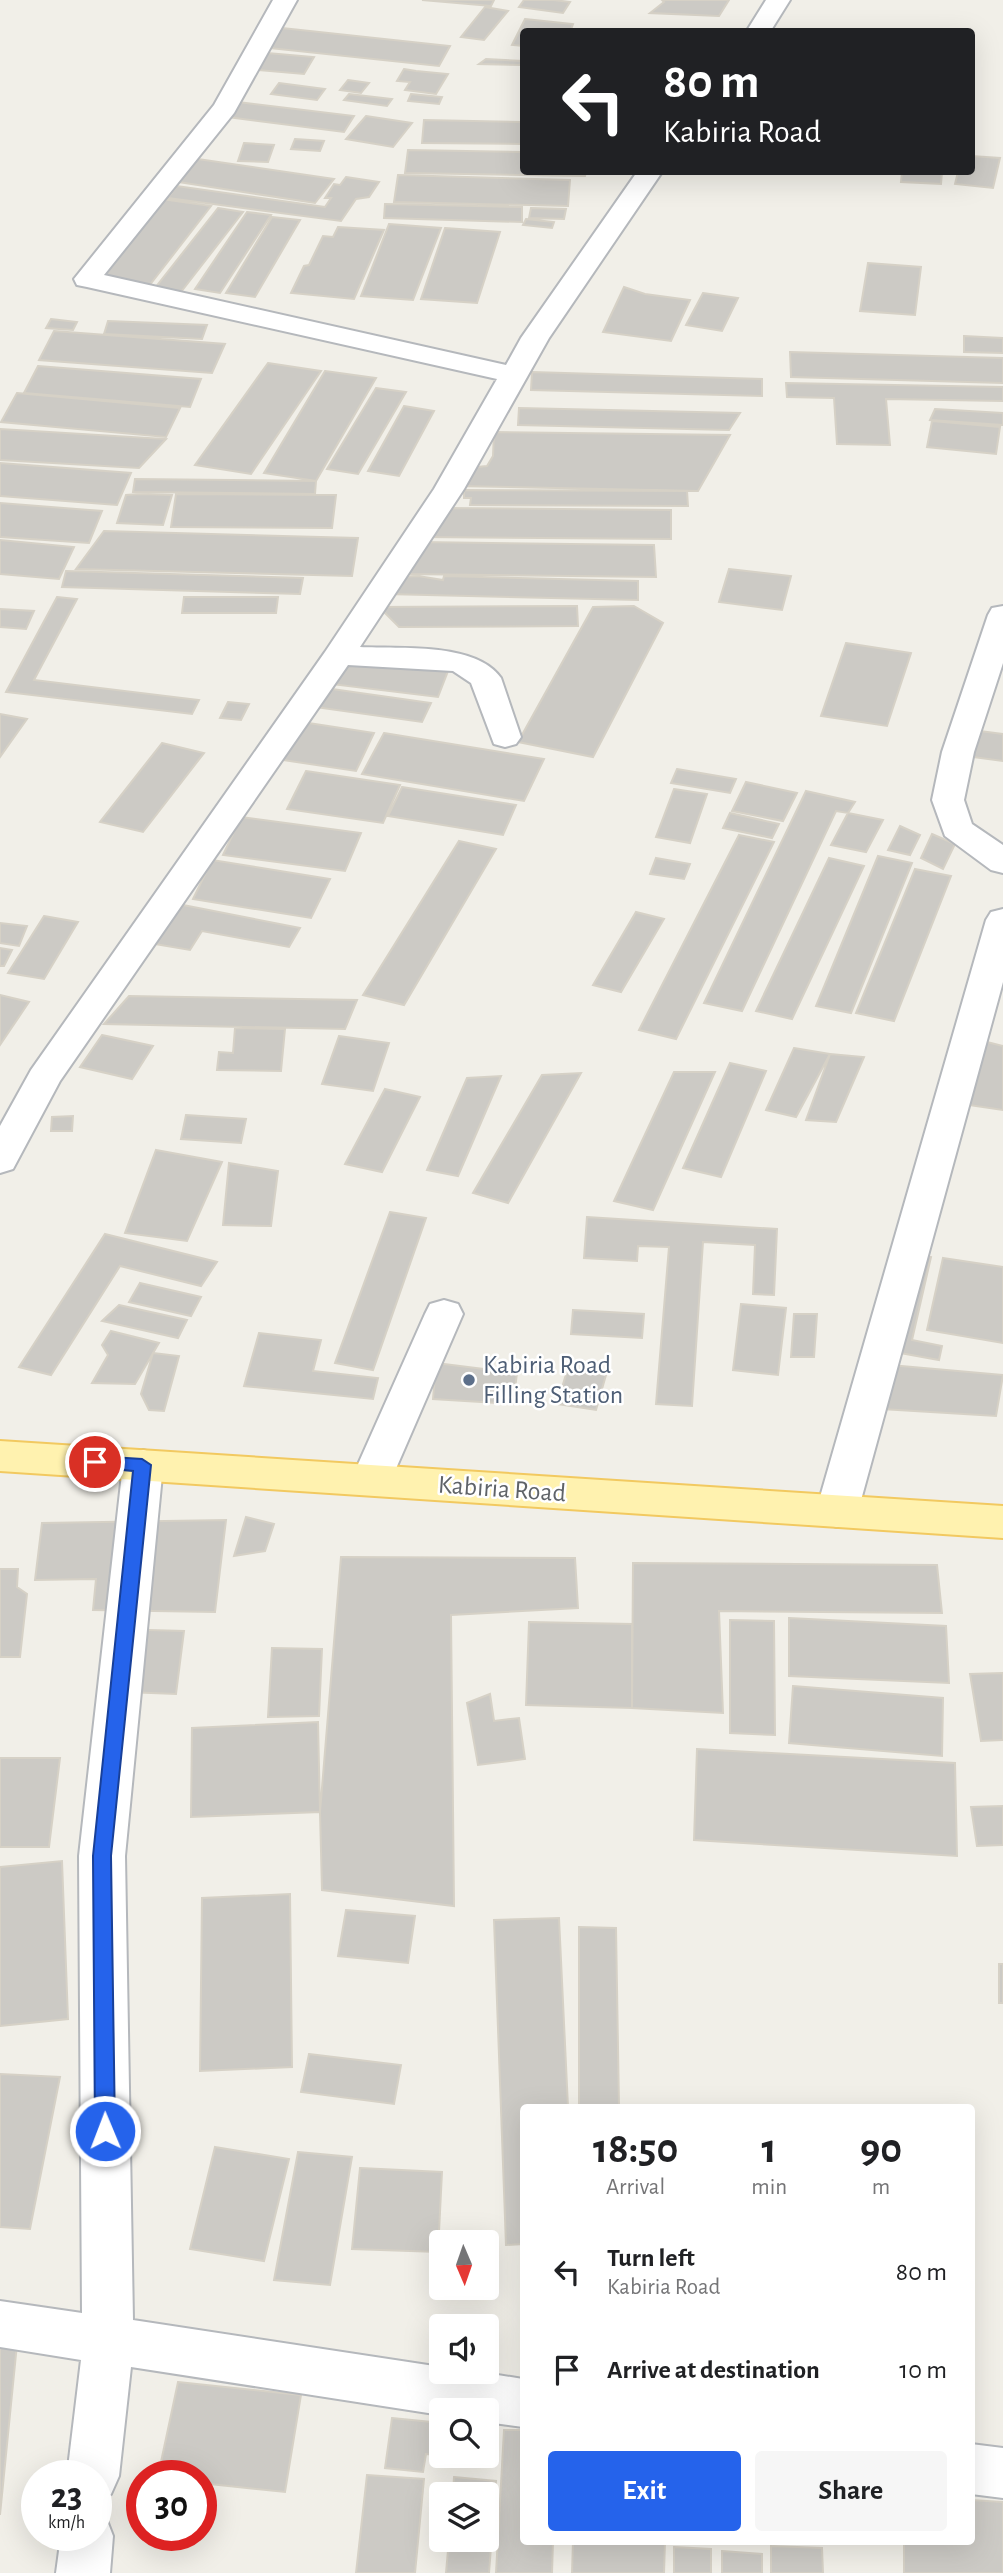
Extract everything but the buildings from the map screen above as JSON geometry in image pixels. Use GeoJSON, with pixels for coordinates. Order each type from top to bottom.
{"type":"FeatureCollection","features":[{"type":"Feature","properties":{"kind":"main road","name":"Kabiria Road"},"geometry":{"type":"LineString","coordinates":[[0,1456],[1003,1522]]}},
{"type":"Feature","properties":{"kind":"street"},"geometry":{"type":"LineString","coordinates":[[285,0],[225,108],[87,279],[515,374]]}},
{"type":"Feature","properties":{"kind":"street"},"geometry":{"type":"LineString","coordinates":[[760,28],[778,0]]}},
{"type":"Feature","properties":{"kind":"street"},"geometry":{"type":"LineString","coordinates":[[0,1160],[44,1078],[339,655],[449,489],[535,338],[647,175]]}},
{"type":"Feature","properties":{"kind":"street"},"geometry":{"type":"LineString","coordinates":[[1003,615],[958,752],[948,800],[957,829],[1003,863]]}},
{"type":"Feature","properties":{"kind":"street"},"geometry":{"type":"LineString","coordinates":[[339,655],[460,662],[485,678],[505,737]]}},
{"type":"Feature","properties":{"kind":"street"},"geometry":{"type":"LineString","coordinates":[[837,1511],[1003,920]]}},
{"type":"Feature","properties":{"kind":"street"},"geometry":{"type":"LineString","coordinates":[[371,1480],[444,1314]]}},
{"type":"Feature","properties":{"kind":"street"},"geometry":{"type":"LineString","coordinates":[[95,2460],[108,2343],[102,1856],[142,1465]]}},
{"type":"Feature","properties":{"kind":"street"},"geometry":{"type":"LineString","coordinates":[[0,2324],[108,2343],[520,2403]]}},
{"type":"Feature","properties":{"kind":"street"},"geometry":{"type":"LineString","coordinates":[[975,2470],[1003,2473]]}},
{"type":"Feature","properties":{"kind":"street"},"geometry":{"type":"LineString","coordinates":[[83,2573],[85,2551]]}},
{"type":"Feature","properties":{"kind":"place","name":"Kabiria Road Filling Station"},"geometry":{"type":"Point","coordinates":[469,1380]}},
{"type":"Feature","properties":{"kind":"route"},"geometry":{"type":"LineString","coordinates":[[95,1462],[142,1465],[102,1856],[105,2131]]}}]}
